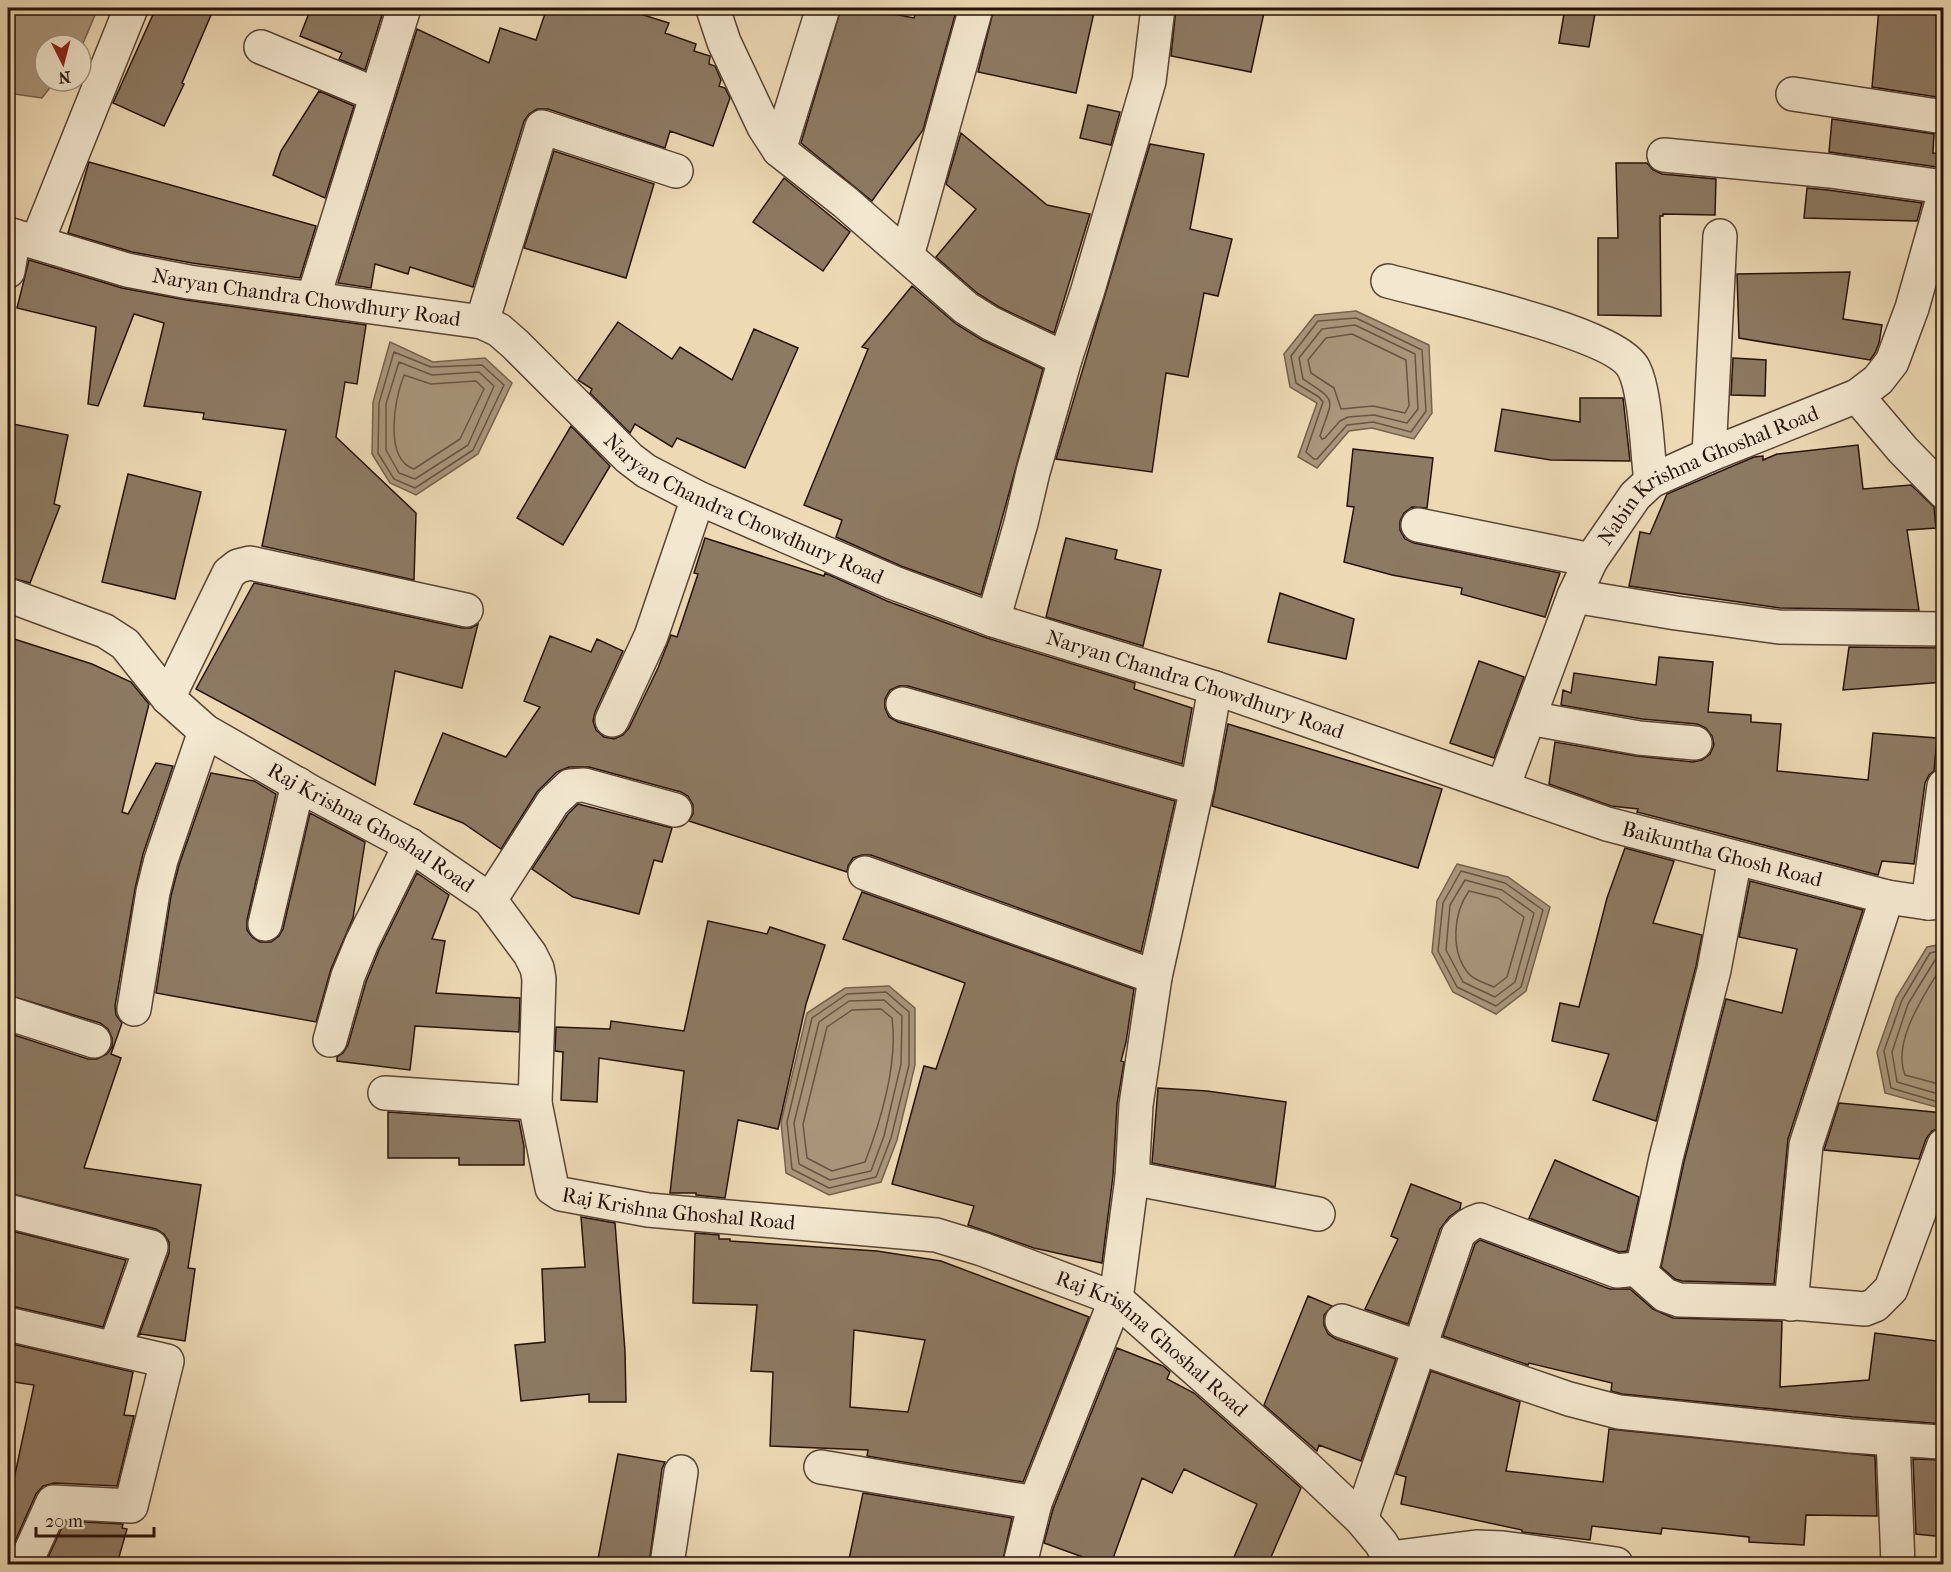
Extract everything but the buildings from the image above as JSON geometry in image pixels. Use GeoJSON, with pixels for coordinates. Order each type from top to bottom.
{"type":"FeatureCollection","features":[{"type":"Feature","properties":{"kind":"street"},"geometry":{"type":"LineString","coordinates":[[8,271],[19,237],[131,8]]}},
{"type":"Feature","properties":{"kind":"street"},"geometry":{"type":"LineString","coordinates":[[313,299],[404,8]]}},
{"type":"Feature","properties":{"kind":"street"},"geometry":{"type":"LineString","coordinates":[[779,150],[823,8]]}},
{"type":"Feature","properties":{"kind":"street"},"geometry":{"type":"LineString","coordinates":[[907,256],[976,8]]}},
{"type":"Feature","properties":{"kind":"street"},"geometry":{"type":"LineString","coordinates":[[993,620],[1022,523],[1033,472],[1065,359],[1087,293],[1149,81],[1158,8]]}},
{"type":"Feature","properties":{"kind":"street"},"geometry":{"type":"LineString","coordinates":[[712,9],[724,42],[764,128],[779,150],[845,202],[966,308],[990,323],[1065,359]]}},
{"type":"Feature","properties":{"kind":"street"},"geometry":{"type":"LineString","coordinates":[[261,47],[376,95]]}},
{"type":"Feature","properties":{"kind":"street"},"geometry":{"type":"LineString","coordinates":[[1793,94],[1944,117]]}},
{"type":"Feature","properties":{"kind":"street"},"geometry":{"type":"LineString","coordinates":[[482,322],[542,127],[676,171]]}},
{"type":"Feature","properties":{"kind":"street"},"geometry":{"type":"LineString","coordinates":[[1664,155],[1830,171],[1944,187]]}},
{"type":"Feature","properties":{"kind":"street","name":"Nabin Krishna Ghoshal Road"},"geometry":{"type":"LineString","coordinates":[[1503,787],[1574,596],[1591,560],[1635,495],[1651,481],[1709,455],[1857,396],[1878,380],[1892,362],[1906,329],[1944,195]]}},
{"type":"Feature","properties":{"kind":"street"},"geometry":{"type":"LineString","coordinates":[[1709,455],[1720,236]]}},
{"type":"Feature","properties":{"kind":"street","name":"Naryan Chandra Chowdhury Road"},"geometry":{"type":"LineString","coordinates":[[19,237],[127,270],[189,282],[482,322],[499,330],[515,344],[628,458],[646,471],[698,498],[894,582],[993,620],[1215,688],[1503,787]]}},
{"type":"Feature","properties":{"kind":"street"},"geometry":{"type":"LineString","coordinates":[[1388,281],[1564,328],[1604,345],[1624,358],[1633,367],[1640,389],[1651,481]]}},
{"type":"Feature","properties":{"kind":"street"},"geometry":{"type":"LineString","coordinates":[[1857,396],[1902,450],[1944,492]]}},
{"type":"Feature","properties":{"kind":"street"},"geometry":{"type":"LineString","coordinates":[[612,720],[651,636],[698,498]]}},
{"type":"Feature","properties":{"kind":"street"},"geometry":{"type":"LineString","coordinates":[[1418,525],[1591,560]]}},
{"type":"Feature","properties":{"kind":"street"},"geometry":{"type":"LineString","coordinates":[[168,698],[230,573],[238,566],[250,563],[466,610]]}},
{"type":"Feature","properties":{"kind":"street","name":"Raj Krishna Ghoshal Road"},"geometry":{"type":"LineString","coordinates":[[8,595],[105,631],[125,644],[168,698],[205,731],[410,844],[490,900],[530,954],[540,979],[536,1103],[548,1177],[552,1188],[561,1194],[648,1210],[936,1235],[982,1249],[1116,1299],[1305,1466],[1361,1519],[1382,1543],[1392,1561]]}},
{"type":"Feature","properties":{"kind":"street"},"geometry":{"type":"LineString","coordinates":[[1574,596],[1779,627],[1944,629]]}},
{"type":"Feature","properties":{"kind":"street"},"geometry":{"type":"LineString","coordinates":[[1020,1564],[1035,1503],[1116,1299],[1132,1178],[1136,1105],[1155,977],[1197,788],[1215,688]]}},
{"type":"Feature","properties":{"kind":"street"},"geometry":{"type":"LineString","coordinates":[[903,704],[1197,788]]}},
{"type":"Feature","properties":{"kind":"street"},"geometry":{"type":"LineString","coordinates":[[1529,718],[1639,738],[1695,743]]}},
{"type":"Feature","properties":{"kind":"street"},"geometry":{"type":"LineString","coordinates":[[134,1009],[153,892],[161,860],[205,731]]}},
{"type":"Feature","properties":{"kind":"street"},"geometry":{"type":"LineString","coordinates":[[265,924],[298,784]]}},
{"type":"Feature","properties":{"kind":"street"},"geometry":{"type":"LineString","coordinates":[[490,900],[553,802],[570,786],[584,785],[675,810]]}},
{"type":"Feature","properties":{"kind":"street"},"geometry":{"type":"LineString","coordinates":[[1936,902],[1944,786]]}},
{"type":"Feature","properties":{"kind":"street","name":"Baikuntha Ghosh Road"},"geometry":{"type":"LineString","coordinates":[[1503,787],[1607,824],[1735,858],[1887,897],[1936,902]]}},
{"type":"Feature","properties":{"kind":"street"},"geometry":{"type":"LineString","coordinates":[[330,1040],[348,976],[410,844]]}},
{"type":"Feature","properties":{"kind":"street"},"geometry":{"type":"LineString","coordinates":[[1361,1519],[1418,1348],[1458,1235],[1463,1227],[1480,1220],[1617,1271],[1636,1269],[1644,1261],[1666,1158],[1714,970],[1735,858]]}},
{"type":"Feature","properties":{"kind":"street"},"geometry":{"type":"LineString","coordinates":[[865,873],[1155,977]]}},
{"type":"Feature","properties":{"kind":"street"},"geometry":{"type":"LineString","coordinates":[[1791,1304],[1806,1145],[1887,897]]}},
{"type":"Feature","properties":{"kind":"street"},"geometry":{"type":"LineString","coordinates":[[8,1013],[94,1041]]}},
{"type":"Feature","properties":{"kind":"street"},"geometry":{"type":"LineString","coordinates":[[385,1093],[536,1103]]}},
{"type":"Feature","properties":{"kind":"street"},"geometry":{"type":"LineString","coordinates":[[1636,1269],[1665,1295],[1679,1300],[1865,1309],[1875,1305],[1891,1289],[1944,1145]]}},
{"type":"Feature","properties":{"kind":"street"},"geometry":{"type":"LineString","coordinates":[[1132,1178],[1318,1214]]}},
{"type":"Feature","properties":{"kind":"street"},"geometry":{"type":"LineString","coordinates":[[8,1211],[151,1247],[115,1348]]}},
{"type":"Feature","properties":{"kind":"street"},"geometry":{"type":"LineString","coordinates":[[1342,1321],[1569,1399],[1619,1412],[1940,1442]]}},
{"type":"Feature","properties":{"kind":"street"},"geometry":{"type":"LineString","coordinates":[[12,1325],[167,1361],[131,1506],[53,1502],[25,1564]]}},
{"type":"Feature","properties":{"kind":"street"},"geometry":{"type":"LineString","coordinates":[[1893,1439],[1898,1564]]}},
{"type":"Feature","properties":{"kind":"street"},"geometry":{"type":"LineString","coordinates":[[821,1467],[1035,1503]]}},
{"type":"Feature","properties":{"kind":"street"},"geometry":{"type":"LineString","coordinates":[[667,1564],[681,1472]]}},
{"type":"Feature","properties":{"kind":"street"},"geometry":{"type":"LineString","coordinates":[[1392,1561],[1448,1549],[1476,1547],[1503,1548],[1616,1564]]}},
{"type":"Feature","properties":{"kind":"water"},"geometry":{"type":"Polygon","coordinates":[[[8,8],[98,8],[87,33],[33,33],[33,93],[46,93],[42,98],[8,93],[8,8]]]}},
{"type":"Feature","properties":{"kind":"water"},"geometry":{"type":"Polygon","coordinates":[[[1356,311],[1429,345],[1432,413],[1414,439],[1372,428],[1349,431],[1317,468],[1298,457],[1317,403],[1290,387],[1284,354],[1315,315],[1356,311]]]}},
{"type":"Feature","properties":{"kind":"water"},"geometry":{"type":"Polygon","coordinates":[[[390,342],[433,362],[485,358],[512,383],[478,454],[416,495],[390,483],[372,454],[373,402],[390,342]]]}},
{"type":"Feature","properties":{"kind":"water"},"geometry":{"type":"Polygon","coordinates":[[[1457,864],[1508,877],[1550,907],[1526,991],[1496,1014],[1453,992],[1432,952],[1437,901],[1457,864]]]}},
{"type":"Feature","properties":{"kind":"water"},"geometry":{"type":"Polygon","coordinates":[[[1943,944],[1944,1105],[1936,1107],[1885,1093],[1877,1052],[1896,998],[1927,947],[1943,944]]]}},
{"type":"Feature","properties":{"kind":"water"},"geometry":{"type":"Polygon","coordinates":[[[889,986],[915,1008],[915,1065],[897,1140],[881,1182],[829,1195],[786,1173],[781,1122],[807,1013],[845,988],[889,986]]]}}]}
